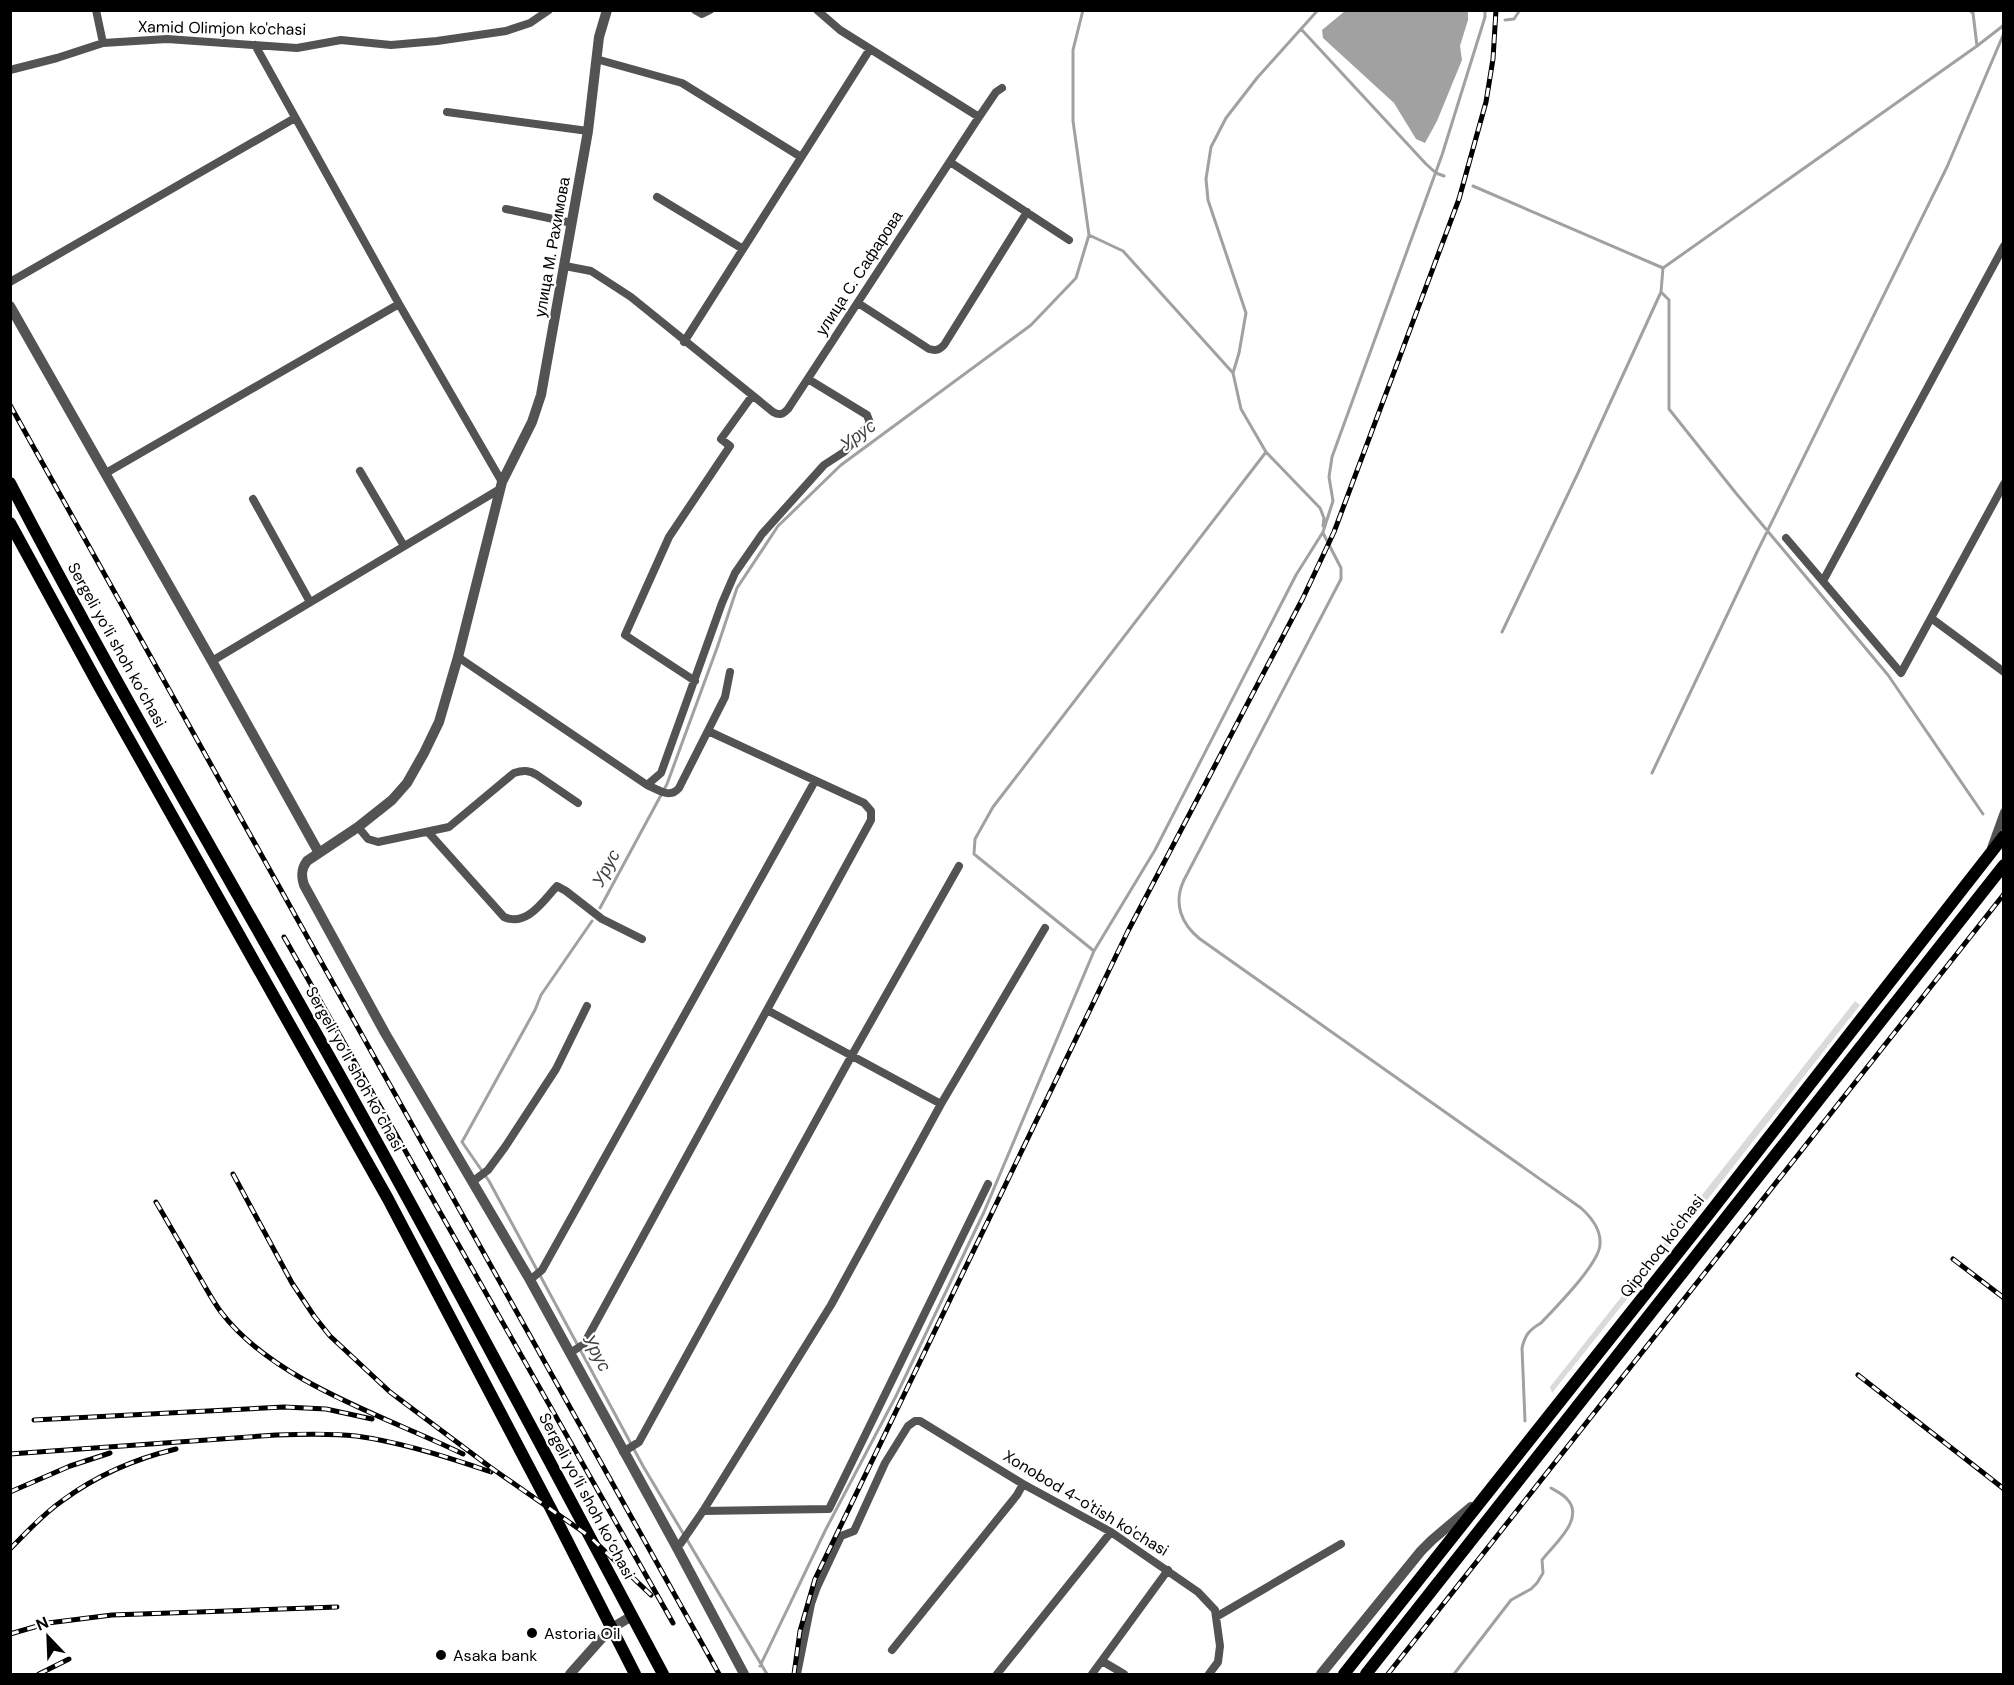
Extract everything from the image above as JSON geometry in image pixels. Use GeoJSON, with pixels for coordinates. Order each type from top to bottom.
{"type":"FeatureCollection","features":[{"type":"Feature","properties":{"kind":"main road","name":"Sergeli yo‘li shoh ko‘chasi"},"geometry":{"type":"LineString","coordinates":[[10,483],[71,598],[401,1185],[663,1674]]}},
{"type":"Feature","properties":{"kind":"main road"},"geometry":{"type":"LineString","coordinates":[[10,524],[388,1199],[550,1507],[634,1674]]}},
{"type":"Feature","properties":{"kind":"main road","name":"Qipchoq ko'chasi"},"geometry":{"type":"LineString","coordinates":[[1344,1674],[2004,836]]}},
{"type":"Feature","properties":{"kind":"main road","name":"Qipchoq ko'chasi"},"geometry":{"type":"LineString","coordinates":[[1366,1674],[2004,865]]}},
{"type":"Feature","properties":{"kind":"main road"},"geometry":{"type":"LineString","coordinates":[[1556,1407],[1569,1418]]}},
{"type":"Feature","properties":{"kind":"street"},"geometry":{"type":"LineString","coordinates":[[96,10],[103,43]]}},
{"type":"Feature","properties":{"kind":"street","name":"Xamid Olimjon ko'chasi"},"geometry":{"type":"LineString","coordinates":[[10,70],[103,43],[167,39],[297,48],[341,40],[391,45],[472,37],[506,31],[530,23],[549,10]]}},
{"type":"Feature","properties":{"kind":"street","name":"улица М. Рахимова"},"geometry":{"type":"LineString","coordinates":[[607,10],[599,37],[588,131],[538,406],[501,485],[458,657],[439,722],[407,783],[392,800],[358,827],[319,853],[304,866],[302,876],[304,885],[386,1033],[536,1275],[570,1353],[623,1452],[682,1540],[744,1674]]}},
{"type":"Feature","properties":{"kind":"street"},"geometry":{"type":"LineString","coordinates":[[695,10],[706,14],[710,10]]}},
{"type":"Feature","properties":{"kind":"street"},"geometry":{"type":"LineString","coordinates":[[817,10],[840,30],[870,50],[979,117]]}},
{"type":"Feature","properties":{"kind":"street"},"geometry":{"type":"LineString","coordinates":[[212,661],[501,485],[255,45]]}},
{"type":"Feature","properties":{"kind":"street"},"geometry":{"type":"LineString","coordinates":[[684,342],[870,50]]}},
{"type":"Feature","properties":{"kind":"street"},"geometry":{"type":"LineString","coordinates":[[596,60],[682,83],[801,158]]}},
{"type":"Feature","properties":{"kind":"street","name":"улица С. Сафарова"},"geometry":{"type":"LineString","coordinates":[[565,266],[591,270],[631,297],[752,396],[777,415],[783,414],[979,117],[996,92],[1002,88]]}},
{"type":"Feature","properties":{"kind":"street"},"geometry":{"type":"LineString","coordinates":[[447,112],[588,131]]}},
{"type":"Feature","properties":{"kind":"street"},"geometry":{"type":"LineString","coordinates":[[10,282],[295,118]]}},
{"type":"Feature","properties":{"kind":"street"},"geometry":{"type":"LineString","coordinates":[[950,162],[1069,240]]}},
{"type":"Feature","properties":{"kind":"street"},"geometry":{"type":"LineString","coordinates":[[657,197],[743,249]]}},
{"type":"Feature","properties":{"kind":"street"},"geometry":{"type":"LineString","coordinates":[[506,209],[572,223]]}},
{"type":"Feature","properties":{"kind":"street"},"geometry":{"type":"LineString","coordinates":[[858,303],[929,349],[935,351],[940,349],[1026,212]]}},
{"type":"Feature","properties":{"kind":"street"},"geometry":{"type":"LineString","coordinates":[[1823,581],[2004,246]]}},
{"type":"Feature","properties":{"kind":"street"},"geometry":{"type":"LineString","coordinates":[[106,473],[399,304]]}},
{"type":"Feature","properties":{"kind":"street"},"geometry":{"type":"LineString","coordinates":[[10,306],[319,853]]}},
{"type":"Feature","properties":{"kind":"street"},"geometry":{"type":"LineString","coordinates":[[647,785],[661,773],[735,573],[762,534],[824,465],[844,452],[870,423],[867,415],[808,379]]}},
{"type":"Feature","properties":{"kind":"street"},"geometry":{"type":"LineString","coordinates":[[695,681],[625,635],[669,537],[730,446],[721,439],[752,396]]}},
{"type":"Feature","properties":{"kind":"street"},"geometry":{"type":"LineString","coordinates":[[360,471],[404,546]]}},
{"type":"Feature","properties":{"kind":"street"},"geometry":{"type":"LineString","coordinates":[[1786,538],[1901,673],[2004,484]]}},
{"type":"Feature","properties":{"kind":"street"},"geometry":{"type":"LineString","coordinates":[[253,500],[310,602]]}},
{"type":"Feature","properties":{"kind":"street"},"geometry":{"type":"LineString","coordinates":[[1931,618],[2004,672]]}},
{"type":"Feature","properties":{"kind":"street"},"geometry":{"type":"LineString","coordinates":[[458,657],[647,785],[663,792],[675,793],[680,788],[725,697],[730,672]]}},
{"type":"Feature","properties":{"kind":"street"},"geometry":{"type":"LineString","coordinates":[[570,1353],[584,1344],[871,820],[871,811],[864,803],[708,731]]}},
{"type":"Feature","properties":{"kind":"street"},"geometry":{"type":"LineString","coordinates":[[358,827],[368,839],[378,842],[449,827],[514,773],[520,771],[537,775],[578,803]]}},
{"type":"Feature","properties":{"kind":"street"},"geometry":{"type":"LineString","coordinates":[[536,1275],[815,781]]}},
{"type":"Feature","properties":{"kind":"street"},"geometry":{"type":"LineString","coordinates":[[1989,855],[2004,812]]}},
{"type":"Feature","properties":{"kind":"street"},"geometry":{"type":"LineString","coordinates":[[428,831],[504,917],[511,920],[525,917],[557,886],[602,919],[642,939]]}},
{"type":"Feature","properties":{"kind":"street"},"geometry":{"type":"LineString","coordinates":[[623,1452],[639,1442],[852,1055],[959,867]]}},
{"type":"Feature","properties":{"kind":"street"},"geometry":{"type":"LineString","coordinates":[[682,1540],[703,1511],[831,1305],[941,1104],[1045,928]]}},
{"type":"Feature","properties":{"kind":"street"},"geometry":{"type":"LineString","coordinates":[[475,1179],[488,1170],[505,1147],[556,1069],[588,1005]]}},
{"type":"Feature","properties":{"kind":"street"},"geometry":{"type":"LineString","coordinates":[[767,1010],[941,1104]]}},
{"type":"Feature","properties":{"kind":"street"},"geometry":{"type":"LineString","coordinates":[[703,1511],[829,1509],[988,1184]]}},
{"type":"Feature","properties":{"kind":"street","name":"Xonobod 4-o'tish ko'chasi"},"geometry":{"type":"LineString","coordinates":[[797,1674],[806,1622],[817,1587],[841,1536],[854,1531],[885,1462],[908,1426],[915,1421],[920,1421],[1023,1484],[1111,1532],[1198,1592],[1215,1610],[1220,1646],[1218,1662],[1209,1674]]}},
{"type":"Feature","properties":{"kind":"street"},"geometry":{"type":"LineString","coordinates":[[892,1650],[1023,1484]]}},
{"type":"Feature","properties":{"kind":"street"},"geometry":{"type":"LineString","coordinates":[[1321,1674],[1421,1551],[1491,1489]]}},
{"type":"Feature","properties":{"kind":"street"},"geometry":{"type":"LineString","coordinates":[[997,1674],[1111,1532]]}},
{"type":"Feature","properties":{"kind":"street"},"geometry":{"type":"LineString","coordinates":[[1216,1617],[1341,1544]]}},
{"type":"Feature","properties":{"kind":"street"},"geometry":{"type":"LineString","coordinates":[[1092,1674],[1168,1570]]}},
{"type":"Feature","properties":{"kind":"street"},"geometry":{"type":"LineString","coordinates":[[570,1674],[610,1629],[632,1616]]}},
{"type":"Feature","properties":{"kind":"street"},"geometry":{"type":"LineString","coordinates":[[1102,1661],[1124,1674]]}},
{"type":"Feature","properties":{"kind":"shaded area"},"geometry":{"type":"Polygon","coordinates":[[[1345,11],[1468,11],[1468,20],[1460,46],[1462,60],[1437,121],[1425,143],[1416,139],[1394,103],[1323,38],[1322,30],[1345,11]]]}},
{"type":"Feature","properties":{"kind":"shaded area"},"geometry":{"type":"Polygon","coordinates":[[[1855,1001],[1860,1005],[1707,1200],[1704,1199],[1702,1195],[1855,1001]]]}},
{"type":"Feature","properties":{"kind":"shaded area"},"geometry":{"type":"Polygon","coordinates":[[[1690,1210],[1693,1214],[1691,1219],[1552,1393],[1550,1387],[1690,1210]]]}},
{"type":"Feature","properties":{"kind":"waterway","name":"Урус"},"geometry":{"type":"LineString","coordinates":[[600,908],[667,784],[737,588],[778,526],[841,465],[1031,325],[1076,278],[1089,235],[1073,121],[1073,50],[1083,10]]}},
{"type":"Feature","properties":{"kind":"waterway"},"geometry":{"type":"LineString","coordinates":[[1318,10],[1257,78],[1226,118],[1211,147],[1206,179],[1208,200],[1246,313],[1233,373],[1241,409],[1266,452],[1320,508],[1324,518],[1323,526]]}},
{"type":"Feature","properties":{"kind":"waterway"},"geometry":{"type":"LineString","coordinates":[[760,1666],[826,1529],[896,1396],[984,1212],[1094,951],[1155,850],[1296,575],[1323,532],[1333,501],[1329,477],[1332,457],[1442,155],[1485,17],[1485,10]]}},
{"type":"Feature","properties":{"kind":"waterway"},"geometry":{"type":"LineString","coordinates":[[1505,20],[1514,19],[1520,10]]}},
{"type":"Feature","properties":{"kind":"waterway"},"geometry":{"type":"LineString","coordinates":[[1969,10],[1973,13],[1977,46]]}},
{"type":"Feature","properties":{"kind":"waterway"},"geometry":{"type":"LineString","coordinates":[[1502,632],[1661,292],[1663,268],[2004,25]]}},
{"type":"Feature","properties":{"kind":"waterway"},"geometry":{"type":"LineString","coordinates":[[1301,29],[1426,164],[1436,173],[1444,176]]}},
{"type":"Feature","properties":{"kind":"waterway"},"geometry":{"type":"LineString","coordinates":[[1652,773],[1757,552],[1947,167],[2004,33]]}},
{"type":"Feature","properties":{"kind":"waterway"},"geometry":{"type":"LineString","coordinates":[[1473,186],[1663,268]]}},
{"type":"Feature","properties":{"kind":"waterway"},"geometry":{"type":"LineString","coordinates":[[1089,235],[1123,251],[1233,373]]}},
{"type":"Feature","properties":{"kind":"waterway"},"geometry":{"type":"LineString","coordinates":[[1661,292],[1669,300],[1669,409],[1735,492],[1888,675],[1983,814]]}},
{"type":"Feature","properties":{"kind":"waterway"},"geometry":{"type":"LineString","coordinates":[[1094,951],[974,854],[975,839],[993,807],[1266,452]]}},
{"type":"Feature","properties":{"kind":"waterway"},"geometry":{"type":"LineString","coordinates":[[1323,533],[1341,568],[1341,579],[1184,880],[1179,905],[1188,927],[1200,939],[1581,1208],[1592,1220],[1600,1239],[1598,1252],[1593,1262],[1566,1296],[1541,1323],[1528,1333],[1523,1343],[1525,1421]]}},
{"type":"Feature","properties":{"kind":"waterway","name":"Урус"},"geometry":{"type":"LineString","coordinates":[[592,921],[541,995],[535,1010],[462,1142],[489,1181],[643,1466],[767,1674]]}},
{"type":"Feature","properties":{"kind":"waterway"},"geometry":{"type":"LineString","coordinates":[[1454,1674],[1511,1600],[1537,1583],[1543,1573],[1542,1560],[1566,1531],[1573,1515],[1572,1507],[1565,1497],[1551,1488]]}},
{"type":"Feature","properties":{"kind":"railway"},"geometry":{"type":"LineString","coordinates":[[794,1674],[800,1631],[815,1579],[1128,931],[1303,598],[1334,532],[1459,199],[1486,102],[1493,59],[1496,10]]}},
{"type":"Feature","properties":{"kind":"railway"},"geometry":{"type":"LineString","coordinates":[[10,405],[719,1674]]}},
{"type":"Feature","properties":{"kind":"railway"},"geometry":{"type":"LineString","coordinates":[[1388,1674],[2004,894]]}},
{"type":"Feature","properties":{"kind":"railway"},"geometry":{"type":"LineString","coordinates":[[284,937],[673,1623]]}},
{"type":"Feature","properties":{"kind":"railway"},"geometry":{"type":"LineString","coordinates":[[233,1174],[292,1283],[330,1336],[390,1392],[490,1467],[589,1536],[651,1595]]}},
{"type":"Feature","properties":{"kind":"railway"},"geometry":{"type":"LineString","coordinates":[[156,1202],[215,1303],[243,1337],[270,1359],[301,1378],[367,1411],[463,1454]]}},
{"type":"Feature","properties":{"kind":"railway"},"geometry":{"type":"LineString","coordinates":[[1953,1259],[2004,1298]]}},
{"type":"Feature","properties":{"kind":"railway"},"geometry":{"type":"LineString","coordinates":[[1858,1375],[2004,1489]]}},
{"type":"Feature","properties":{"kind":"railway"},"geometry":{"type":"LineString","coordinates":[[34,1420],[284,1407],[326,1409],[372,1419]]}},
{"type":"Feature","properties":{"kind":"railway"},"geometry":{"type":"LineString","coordinates":[[10,1454],[276,1435],[336,1434],[407,1446],[491,1472]]}},
{"type":"Feature","properties":{"kind":"railway"},"geometry":{"type":"LineString","coordinates":[[10,1549],[48,1512],[89,1483],[131,1463],[176,1449]]}},
{"type":"Feature","properties":{"kind":"railway"},"geometry":{"type":"LineString","coordinates":[[10,1492],[70,1466],[110,1453]]}},
{"type":"Feature","properties":{"kind":"railway"},"geometry":{"type":"LineString","coordinates":[[10,1634],[48,1623],[112,1615],[337,1607]]}},
{"type":"Feature","properties":{"kind":"railway"},"geometry":{"type":"LineString","coordinates":[[39,1674],[69,1659]]}},
{"type":"Feature","properties":{"kind":"place","name":"Astoria Oil"},"geometry":{"type":"Point","coordinates":[532,1633]}},
{"type":"Feature","properties":{"kind":"place","name":"Asaka bank"},"geometry":{"type":"Point","coordinates":[441,1655]}}]}
